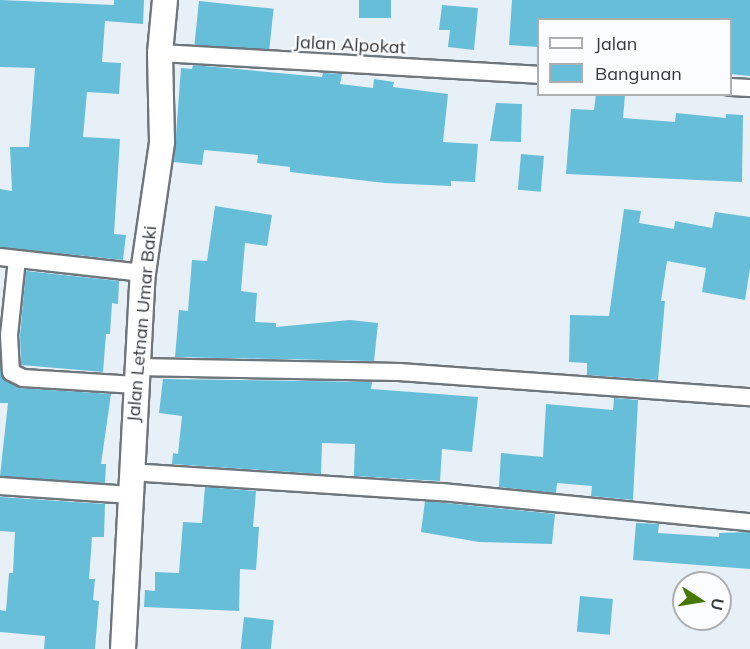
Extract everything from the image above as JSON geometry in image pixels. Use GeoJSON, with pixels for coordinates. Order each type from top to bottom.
{"type":"FeatureCollection","features":[{"type":"Feature","properties":{"kind":"street","name":"Jalan Letnan Umar Baki"},"geometry":{"type":"LineString","coordinates":[[123,649],[130,483],[143,273],[162,142],[160,53],[165,0]]}},
{"type":"Feature","properties":{"kind":"street","name":"Jalan Alpokat"},"geometry":{"type":"LineString","coordinates":[[160,53],[537,75]]}},
{"type":"Feature","properties":{"kind":"street"},"geometry":{"type":"LineString","coordinates":[[732,87],[750,88]]}},
{"type":"Feature","properties":{"kind":"street"},"geometry":{"type":"LineString","coordinates":[[143,273],[8,258],[11,372],[23,378],[399,372],[750,397]]}},
{"type":"Feature","properties":{"kind":"street"},"geometry":{"type":"LineString","coordinates":[[0,486],[130,483],[465,494],[750,522]]}},
{"type":"Feature","properties":{"kind":"building"},"geometry":{"type":"Polygon","coordinates":[[[0,0],[114,5],[114,0],[144,0],[143,24],[105,21],[102,62],[121,63],[119,94],[87,92],[83,137],[120,139],[114,234],[126,235],[123,260],[0,247],[0,189],[12,191],[10,147],[29,147],[35,68],[0,67],[0,0]]]}},
{"type":"Feature","properties":{"kind":"building"},"geometry":{"type":"Polygon","coordinates":[[[359,0],[391,0],[391,18],[359,18],[359,0]]]}},
{"type":"Feature","properties":{"kind":"building"},"geometry":{"type":"Polygon","coordinates":[[[512,0],[750,0],[750,76],[732,74],[732,18],[537,18],[537,47],[509,45],[512,0]]]}},
{"type":"Feature","properties":{"kind":"building"},"geometry":{"type":"Polygon","coordinates":[[[199,1],[274,9],[269,53],[194,45],[199,1]]]}},
{"type":"Feature","properties":{"kind":"building"},"geometry":{"type":"Polygon","coordinates":[[[442,5],[478,8],[474,50],[448,47],[450,30],[439,30],[442,5]]]}},
{"type":"Feature","properties":{"kind":"building"},"geometry":{"type":"Polygon","coordinates":[[[193,65],[322,77],[323,73],[342,74],[340,84],[373,88],[374,79],[394,82],[393,87],[448,94],[443,142],[478,144],[475,182],[451,181],[451,186],[385,183],[290,172],[290,167],[257,163],[258,155],[204,150],[202,165],[174,162],[181,68],[192,69],[193,65]]]}},
{"type":"Feature","properties":{"kind":"building"},"geometry":{"type":"Polygon","coordinates":[[[596,96],[625,96],[623,118],[675,122],[676,113],[726,118],[726,114],[743,115],[742,182],[566,174],[571,109],[594,110],[596,96]]]}},
{"type":"Feature","properties":{"kind":"building"},"geometry":{"type":"Polygon","coordinates":[[[496,103],[522,104],[521,142],[490,141],[496,103]]]}},
{"type":"Feature","properties":{"kind":"building"},"geometry":{"type":"Polygon","coordinates":[[[521,154],[544,156],[541,192],[518,190],[521,154]]]}},
{"type":"Feature","properties":{"kind":"building"},"geometry":{"type":"Polygon","coordinates":[[[215,206],[272,215],[267,246],[245,243],[241,291],[257,293],[255,322],[276,323],[276,327],[350,320],[378,323],[374,361],[175,357],[179,310],[188,311],[192,260],[207,261],[215,206]]]}},
{"type":"Feature","properties":{"kind":"building"},"geometry":{"type":"Polygon","coordinates":[[[624,209],[641,211],[639,223],[674,229],[675,221],[712,228],[715,212],[750,217],[750,268],[745,300],[702,292],[706,268],[667,261],[661,301],[665,301],[658,380],[587,375],[587,363],[569,362],[570,315],[609,316],[624,209]]]}},
{"type":"Feature","properties":{"kind":"building"},"geometry":{"type":"Polygon","coordinates":[[[26,271],[119,281],[118,304],[112,303],[110,334],[106,334],[103,372],[21,365],[20,335],[26,271]]]}},
{"type":"Feature","properties":{"kind":"building"},"geometry":{"type":"Polygon","coordinates":[[[0,363],[3,378],[19,388],[111,394],[101,464],[106,464],[105,483],[0,476],[8,403],[0,403],[0,363]]]}},
{"type":"Feature","properties":{"kind":"building"},"geometry":{"type":"Polygon","coordinates":[[[163,379],[372,382],[371,389],[478,397],[472,452],[442,449],[440,481],[354,476],[355,444],[322,443],[321,474],[172,464],[173,453],[178,454],[182,416],[159,413],[163,379]]]}},
{"type":"Feature","properties":{"kind":"building"},"geometry":{"type":"Polygon","coordinates":[[[614,398],[638,400],[633,500],[591,496],[592,486],[557,483],[556,493],[499,487],[501,453],[543,457],[546,404],[613,410],[614,398]]]}},
{"type":"Feature","properties":{"kind":"building"},"geometry":{"type":"Polygon","coordinates":[[[205,487],[256,491],[253,527],[259,527],[256,570],[240,569],[239,611],[144,607],[145,590],[155,591],[155,572],[179,573],[183,522],[202,523],[205,487]]]}},
{"type":"Feature","properties":{"kind":"building"},"geometry":{"type":"Polygon","coordinates":[[[0,497],[105,504],[104,537],[92,537],[89,579],[95,579],[93,600],[99,601],[95,649],[44,649],[45,636],[0,632],[0,610],[6,611],[9,573],[13,573],[15,532],[0,531],[0,497]]]}},
{"type":"Feature","properties":{"kind":"building"},"geometry":{"type":"Polygon","coordinates":[[[425,501],[555,514],[552,544],[479,542],[421,532],[425,501]]]}},
{"type":"Feature","properties":{"kind":"building"},"geometry":{"type":"Polygon","coordinates":[[[636,523],[659,524],[658,533],[719,537],[719,533],[750,532],[750,569],[633,560],[636,523]]]}},
{"type":"Feature","properties":{"kind":"building"},"geometry":{"type":"Polygon","coordinates":[[[580,596],[613,599],[610,635],[577,632],[580,596]]]}},
{"type":"Feature","properties":{"kind":"building"},"geometry":{"type":"Polygon","coordinates":[[[244,617],[274,620],[271,649],[241,649],[244,617]]]}}]}
